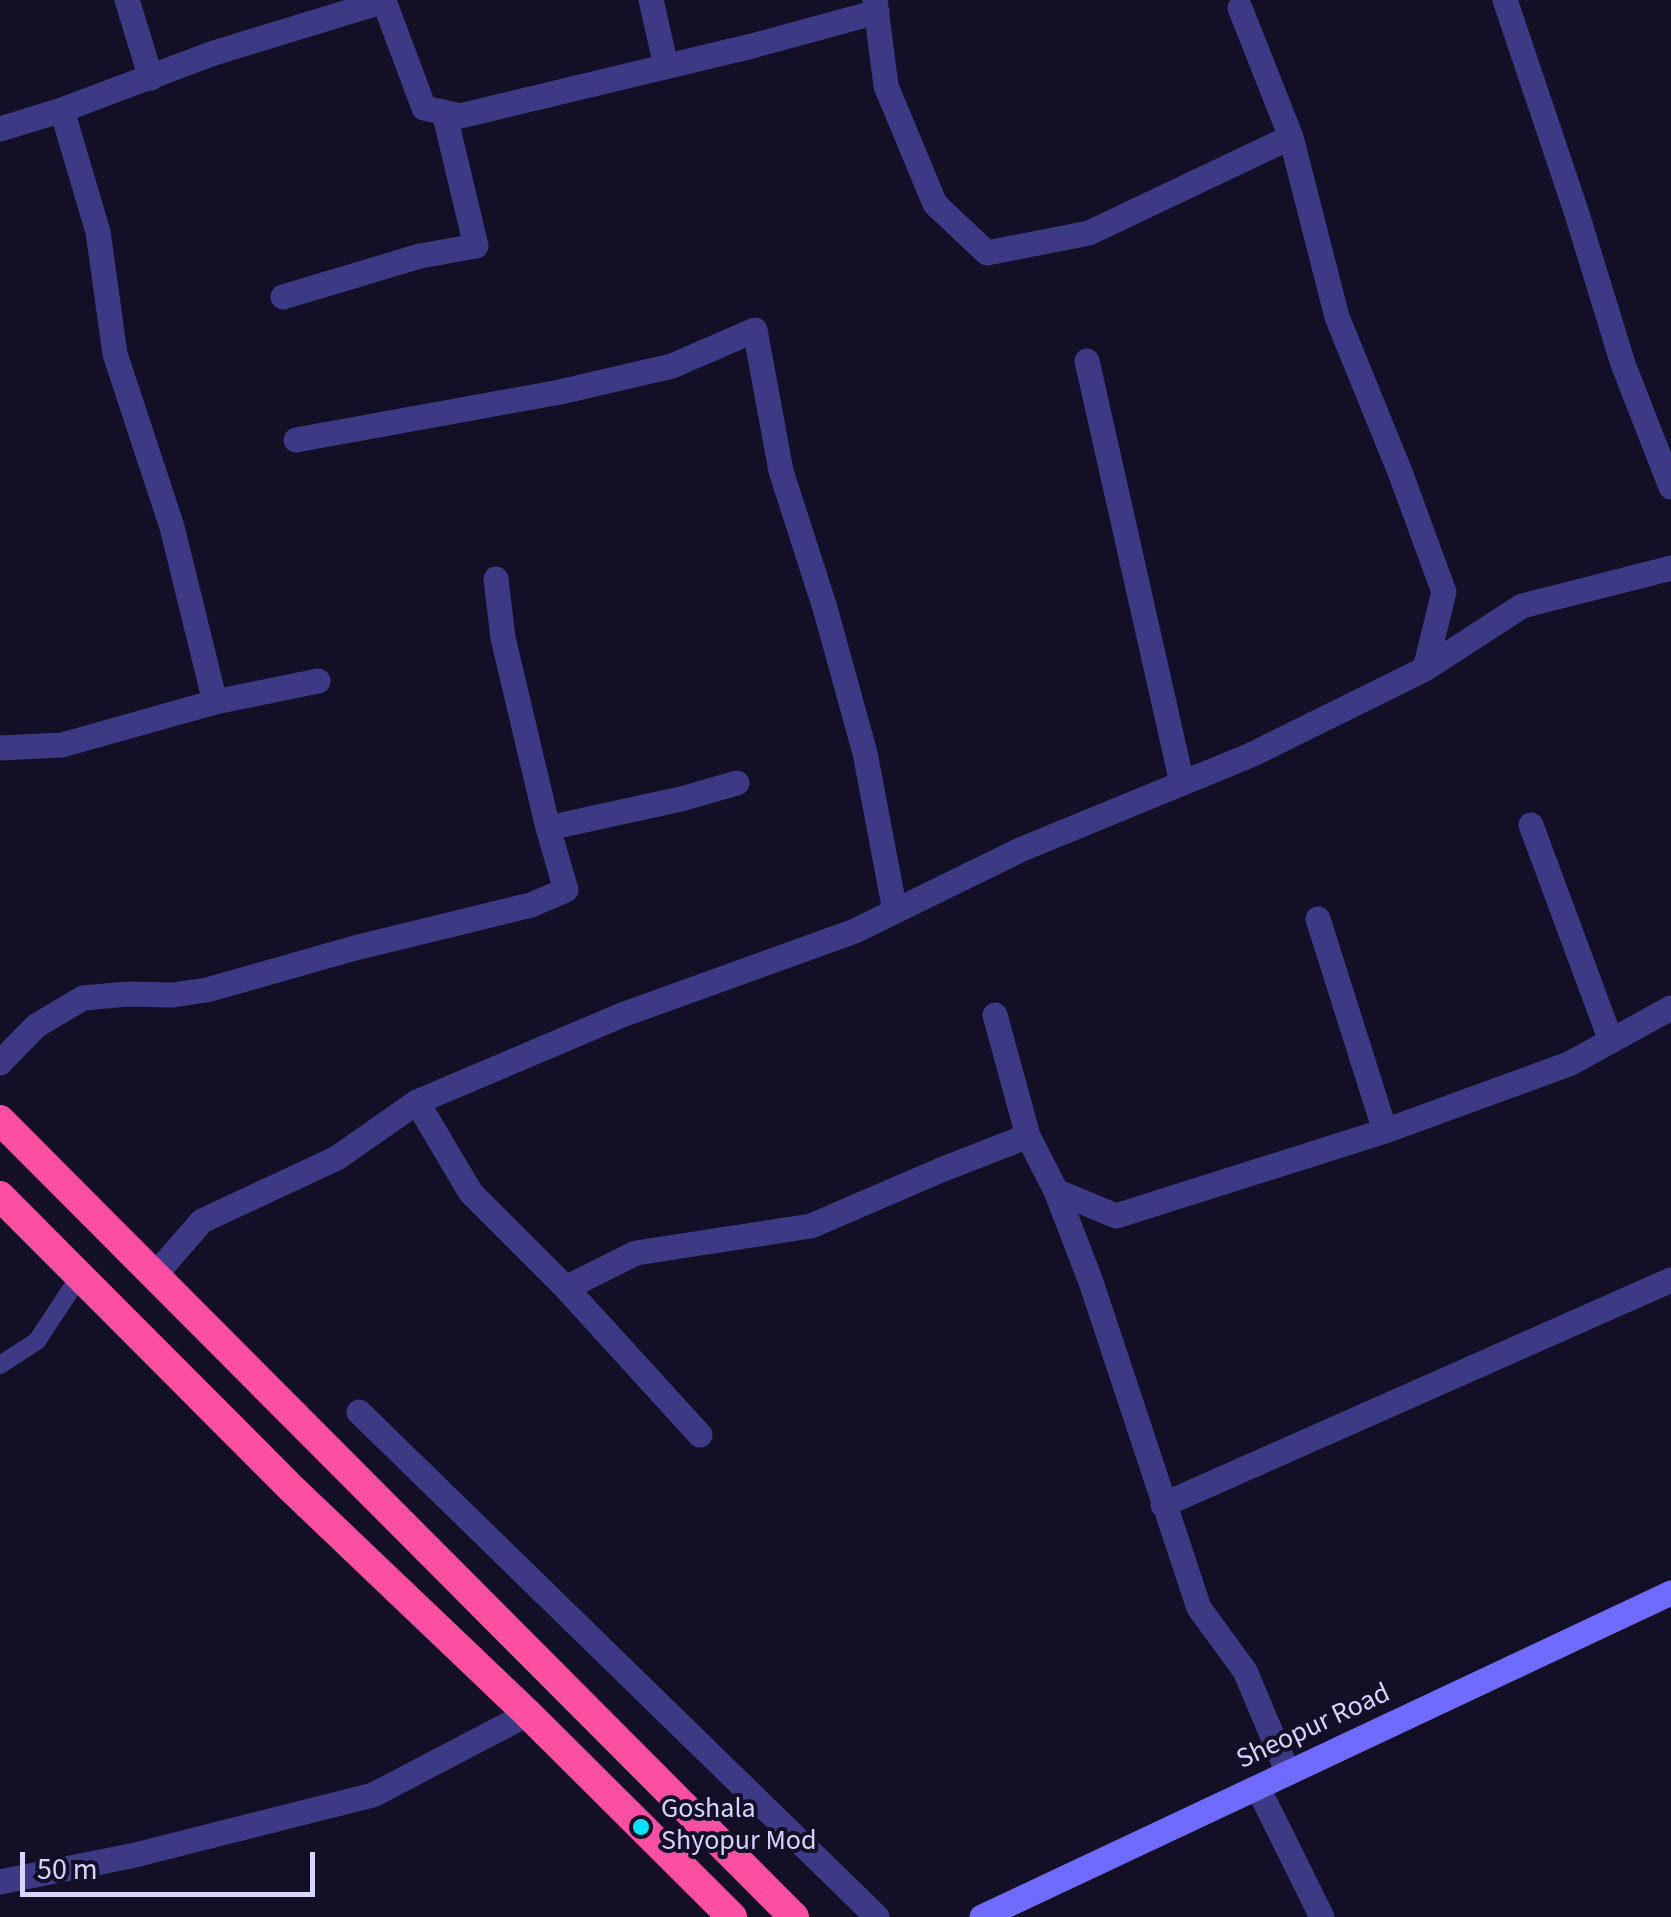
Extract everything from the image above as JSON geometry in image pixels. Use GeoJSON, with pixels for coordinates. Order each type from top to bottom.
{"type":"FeatureCollection","features":[{"type":"Feature","properties":{"kind":"highway"},"geometry":{"type":"LineString","coordinates":[[0,1120],[794,1917]]}},
{"type":"Feature","properties":{"kind":"highway"},"geometry":{"type":"LineString","coordinates":[[0,1196],[82,1274],[291,1488],[528,1714],[732,1917]]}},
{"type":"Feature","properties":{"kind":"street"},"geometry":{"type":"LineString","coordinates":[[128,0],[151,78]]}},
{"type":"Feature","properties":{"kind":"street"},"geometry":{"type":"LineString","coordinates":[[0,129],[384,0],[424,108],[460,116],[666,66],[876,6],[886,86],[935,204],[987,253],[1089,233],[1291,137]]}},
{"type":"Feature","properties":{"kind":"street"},"geometry":{"type":"LineString","coordinates":[[651,0],[666,66]]}},
{"type":"Feature","properties":{"kind":"street"},"geometry":{"type":"LineString","coordinates":[[1505,0],[1624,364],[1671,486]]}},
{"type":"Feature","properties":{"kind":"street"},"geometry":{"type":"LineString","coordinates":[[1240,8],[1291,137],[1338,317],[1444,592],[1426,668]]}},
{"type":"Feature","properties":{"kind":"street"},"geometry":{"type":"LineString","coordinates":[[62,110],[98,232],[115,354],[172,527],[215,702]]}},
{"type":"Feature","properties":{"kind":"street"},"geometry":{"type":"LineString","coordinates":[[283,297],[420,256],[476,246],[444,112]]}},
{"type":"Feature","properties":{"kind":"street"},"geometry":{"type":"LineString","coordinates":[[296,440],[560,392],[672,366],[755,330],[781,471],[825,608],[865,753],[894,912]]}},
{"type":"Feature","properties":{"kind":"street"},"geometry":{"type":"LineString","coordinates":[[1087,361],[1182,783]]}},
{"type":"Feature","properties":{"kind":"street"},"geometry":{"type":"LineString","coordinates":[[154,1275],[202,1221],[337,1158],[417,1102],[622,1014],[854,930],[1020,850],[1250,755],[1426,668],[1522,606],[1671,568]]}},
{"type":"Feature","properties":{"kind":"street"},"geometry":{"type":"LineString","coordinates":[[0,1062],[36,1026],[83,998],[207,990],[355,948],[532,905],[566,890],[503,638],[496,579]]}},
{"type":"Feature","properties":{"kind":"street"},"geometry":{"type":"LineString","coordinates":[[0,748],[62,745],[215,702],[318,682]]}},
{"type":"Feature","properties":{"kind":"street"},"geometry":{"type":"LineString","coordinates":[[548,828],[736,783]]}},
{"type":"Feature","properties":{"kind":"street"},"geometry":{"type":"LineString","coordinates":[[1531,825],[1611,1040]]}},
{"type":"Feature","properties":{"kind":"street"},"geometry":{"type":"LineString","coordinates":[[1318,919],[1385,1130]]}},
{"type":"Feature","properties":{"kind":"street"},"geometry":{"type":"LineString","coordinates":[[1056,1191],[1116,1216],[1385,1130],[1570,1064],[1671,1008]]}},
{"type":"Feature","properties":{"kind":"street"},"geometry":{"type":"LineString","coordinates":[[995,1015],[1028,1136],[1056,1191],[1091,1282],[1199,1608],[1244,1670],[1288,1773]]}},
{"type":"Feature","properties":{"kind":"street"},"geometry":{"type":"LineString","coordinates":[[417,1102],[470,1193],[566,1288],[700,1434]]}},
{"type":"Feature","properties":{"kind":"street"},"geometry":{"type":"LineString","coordinates":[[566,1288],[636,1253],[811,1226],[1028,1136]]}},
{"type":"Feature","properties":{"kind":"street"},"geometry":{"type":"LineString","coordinates":[[1164,1506],[1671,1280]]}},
{"type":"Feature","properties":{"kind":"street"},"geometry":{"type":"LineString","coordinates":[[359,1412],[877,1917]]}},
{"type":"Feature","properties":{"kind":"street","name":"Sheopur Road"},"geometry":{"type":"LineString","coordinates":[[982,1917],[1671,1593]]}},
{"type":"Feature","properties":{"kind":"street"},"geometry":{"type":"LineString","coordinates":[[0,1882],[131,1856],[372,1795],[528,1714]]}},
{"type":"Feature","properties":{"kind":"street"},"geometry":{"type":"LineString","coordinates":[[1258,1788],[1322,1917]]}},
{"type":"Feature","properties":{"kind":"lane"},"geometry":{"type":"LineString","coordinates":[[0,1366],[38,1341],[82,1274]]}},
{"type":"Feature","properties":{"kind":"place","name":"Goshala Shyopur Mod"},"geometry":{"type":"Point","coordinates":[641,1827]}}]}
